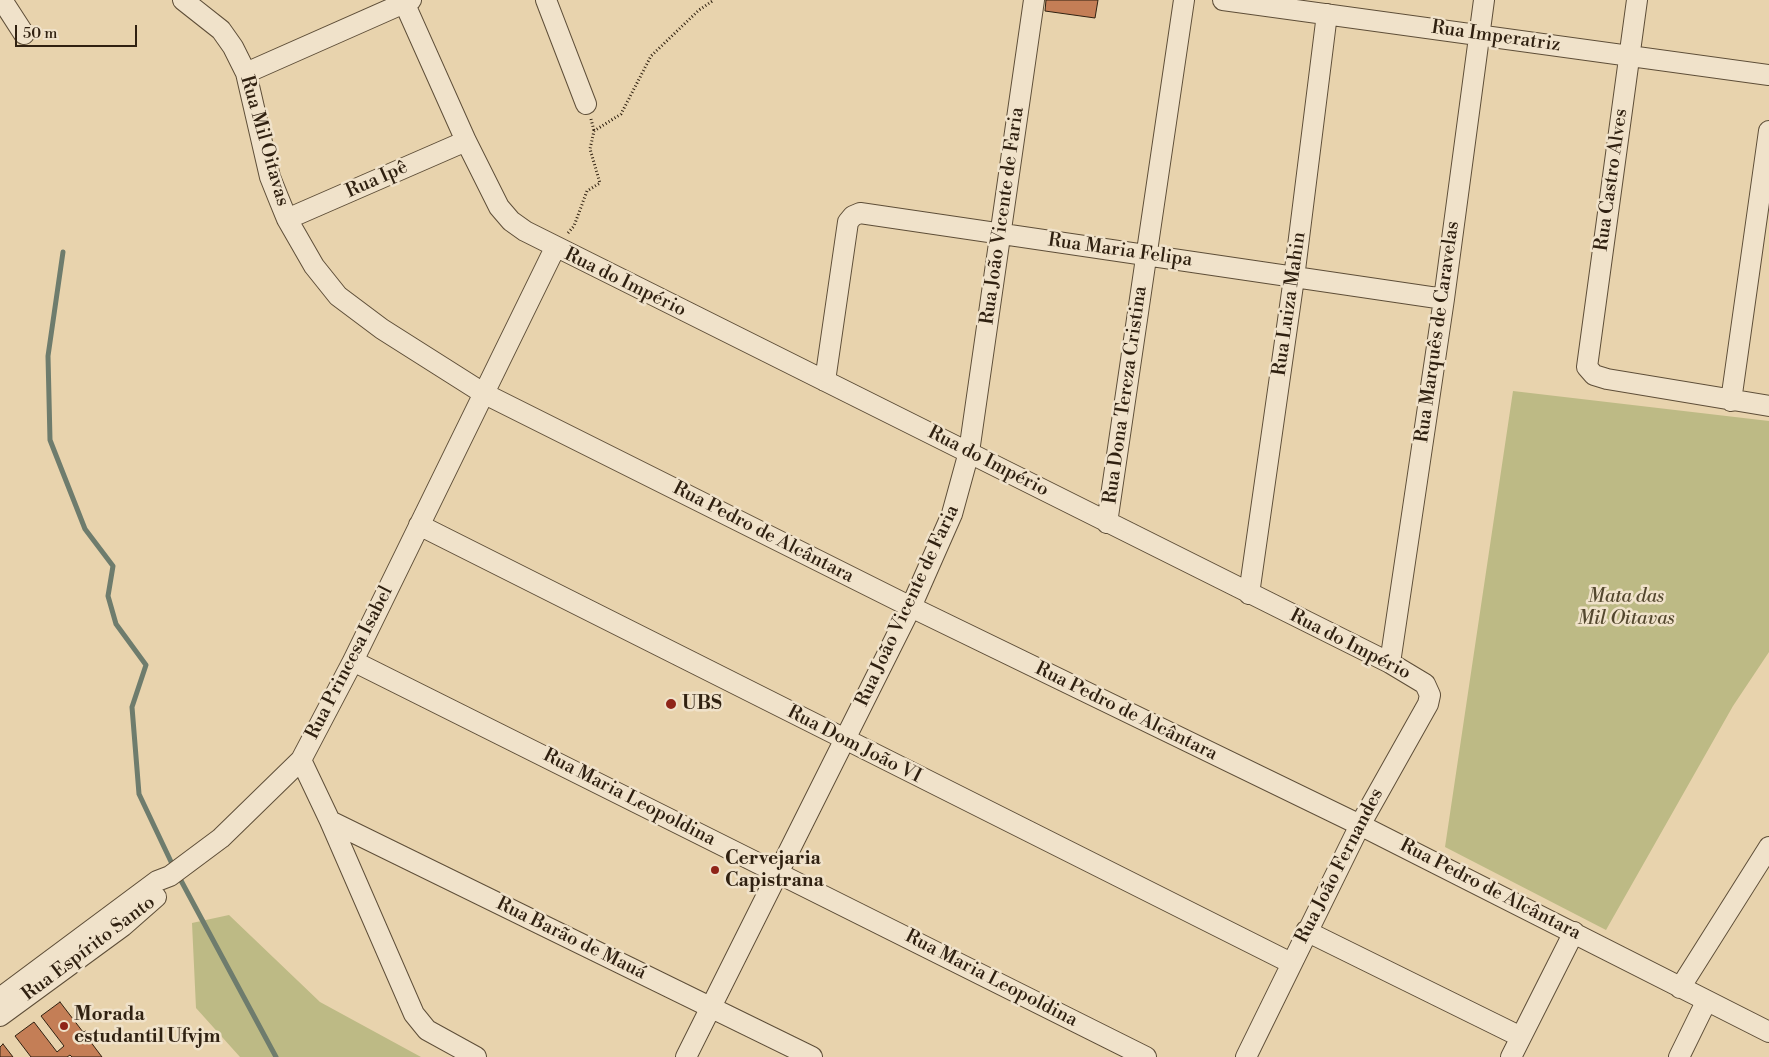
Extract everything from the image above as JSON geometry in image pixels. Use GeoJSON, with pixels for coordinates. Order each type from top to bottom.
{"type":"FeatureCollection","features":[{"type":"Feature","properties":{"kind":"street"},"geometry":{"type":"LineString","coordinates":[[2,0],[24,34]]}},
{"type":"Feature","properties":{"kind":"street","name":"Rua Mil Oitavas"},"geometry":{"type":"LineString","coordinates":[[183,0],[221,30],[233,47],[246,73],[270,177],[287,219],[314,266],[338,296],[382,329],[483,393]]}},
{"type":"Feature","properties":{"kind":"street"},"geometry":{"type":"LineString","coordinates":[[546,0],[586,104]]}},
{"type":"Feature","properties":{"kind":"street","name":"Rua João Vicente de Faria"},"geometry":{"type":"LineString","coordinates":[[686,1057],[780,874],[911,607],[952,514],[969,452],[1034,0]]}},
{"type":"Feature","properties":{"kind":"street","name":"Rua Dona Tereza Cristina"},"geometry":{"type":"LineString","coordinates":[[1107,523],[1184,0]]}},
{"type":"Feature","properties":{"kind":"street","name":"Rua Imperatriz"},"geometry":{"type":"LineString","coordinates":[[1224,0],[1630,55],[1769,76]]}},
{"type":"Feature","properties":{"kind":"street","name":"Rua Marquês de Caravelas"},"geometry":{"type":"LineString","coordinates":[[1390,663],[1444,299],[1484,0]]}},
{"type":"Feature","properties":{"kind":"street","name":"Rua Castro Alves"},"geometry":{"type":"LineString","coordinates":[[1637,0],[1587,367],[1591,373],[1600,378],[1731,401]]}},
{"type":"Feature","properties":{"kind":"street"},"geometry":{"type":"LineString","coordinates":[[246,73],[406,1]]}},
{"type":"Feature","properties":{"kind":"street","name":"Rua do Império"},"geometry":{"type":"LineString","coordinates":[[406,1],[466,141],[505,214],[525,231],[554,248],[969,452],[1107,523],[1390,663],[1420,680]]}},
{"type":"Feature","properties":{"kind":"street","name":"Rua Luiza Mahin"},"geometry":{"type":"LineString","coordinates":[[1249,594],[1294,278],[1327,14]]}},
{"type":"Feature","properties":{"kind":"street"},"geometry":{"type":"LineString","coordinates":[[1769,131],[1731,401],[1769,406]]}},
{"type":"Feature","properties":{"kind":"street","name":"Rua Ipê"},"geometry":{"type":"LineString","coordinates":[[287,219],[466,141]]}},
{"type":"Feature","properties":{"kind":"street","name":"Rua Maria Felipa"},"geometry":{"type":"LineString","coordinates":[[825,381],[848,222],[852,216],[860,213],[1444,299]]}},
{"type":"Feature","properties":{"kind":"street","name":"Rua Princesa Isabel"},"geometry":{"type":"LineString","coordinates":[[476,1057],[432,1034],[417,1019],[330,821],[301,760],[353,661],[554,248]]}},
{"type":"Feature","properties":{"kind":"street","name":"Rua Pedro de Alcântara"},"geometry":{"type":"LineString","coordinates":[[483,393],[911,607],[1360,825],[1574,932],[1706,1002],[1769,1032]]}},
{"type":"Feature","properties":{"kind":"street","name":"Rua Dom João VI"},"geometry":{"type":"LineString","coordinates":[[419,526],[844,741],[1291,963]]}},
{"type":"Feature","properties":{"kind":"street","name":"Rua Maria Leopoldina"},"geometry":{"type":"LineString","coordinates":[[353,661],[1146,1057]]}},
{"type":"Feature","properties":{"kind":"street","name":"Rua João Fernandes"},"geometry":{"type":"LineString","coordinates":[[1246,1057],[1306,931],[1360,825],[1429,701],[1429,689],[1420,680]]}},
{"type":"Feature","properties":{"kind":"street","name":"Rua Espírito Santo"},"geometry":{"type":"LineString","coordinates":[[0,998],[157,881],[177,871],[238,822],[301,760]]}},
{"type":"Feature","properties":{"kind":"street","name":"Rua Barão de Mauá"},"geometry":{"type":"LineString","coordinates":[[330,821],[812,1057]]}},
{"type":"Feature","properties":{"kind":"street"},"geometry":{"type":"LineString","coordinates":[[1680,988],[1769,847]]}},
{"type":"Feature","properties":{"kind":"street","name":"Rua Espírito Santo"},"geometry":{"type":"LineString","coordinates":[[0,1016],[123,926],[166,889],[177,871]]}},
{"type":"Feature","properties":{"kind":"street"},"geometry":{"type":"LineString","coordinates":[[1306,931],[1521,1037]]}},
{"type":"Feature","properties":{"kind":"street"},"geometry":{"type":"LineString","coordinates":[[1511,1057],[1574,932]]}},
{"type":"Feature","properties":{"kind":"street"},"geometry":{"type":"LineString","coordinates":[[1679,1057],[1706,1002]]}},
{"type":"Feature","properties":{"kind":"path"},"geometry":{"type":"LineString","coordinates":[[554,248],[574,226],[587,191],[600,183],[590,149],[594,131],[621,114],[651,56],[699,10],[714,0]]}},
{"type":"Feature","properties":{"kind":"green space","name":"Mata das Mil Oitavas"},"geometry":{"type":"Polygon","coordinates":[[[1513,391],[1769,421],[1769,652],[1733,706],[1606,930],[1445,847],[1513,391]]]}},
{"type":"Feature","properties":{"kind":"green space"},"geometry":{"type":"Polygon","coordinates":[[[229,915],[320,1002],[421,1057],[240,1057],[196,1008],[192,923],[229,915]]]}},
{"type":"Feature","properties":{"kind":"building"},"geometry":{"type":"Polygon","coordinates":[[[1046,0],[1098,0],[1095,18],[1045,11],[1046,0]]]}},
{"type":"Feature","properties":{"kind":"building","name":"Morada estudantil Ufvjm"},"geometry":{"type":"Polygon","coordinates":[[[60,1002],[83,1032],[86,1031],[92,1039],[90,1041],[102,1057],[72,1057],[70,1055],[67,1057],[31,1057],[15,1036],[34,1022],[57,1052],[64,1046],[41,1016],[60,1002]]]}},
{"type":"Feature","properties":{"kind":"building"},"geometry":{"type":"Polygon","coordinates":[[[3,1044],[13,1057],[0,1057],[0,1047],[3,1044]]]}},
{"type":"Feature","properties":{"kind":"waterway"},"geometry":{"type":"LineString","coordinates":[[63,252],[48,356],[50,440],[85,529],[113,566],[108,596],[116,624],[146,665],[132,707],[139,794],[174,868]]}},
{"type":"Feature","properties":{"kind":"waterway"},"geometry":{"type":"LineString","coordinates":[[178,875],[276,1057]]}},
{"type":"Feature","properties":{"kind":"place","name":"UBS"},"geometry":{"type":"Point","coordinates":[671,704]}},
{"type":"Feature","properties":{"kind":"place","name":"Cervejaria Capistrana"},"geometry":{"type":"Point","coordinates":[715,870]}},
{"type":"Feature","properties":{"kind":"place","name":"Morada estudantil Ufvjm"},"geometry":{"type":"Point","coordinates":[64,1026]}}]}
